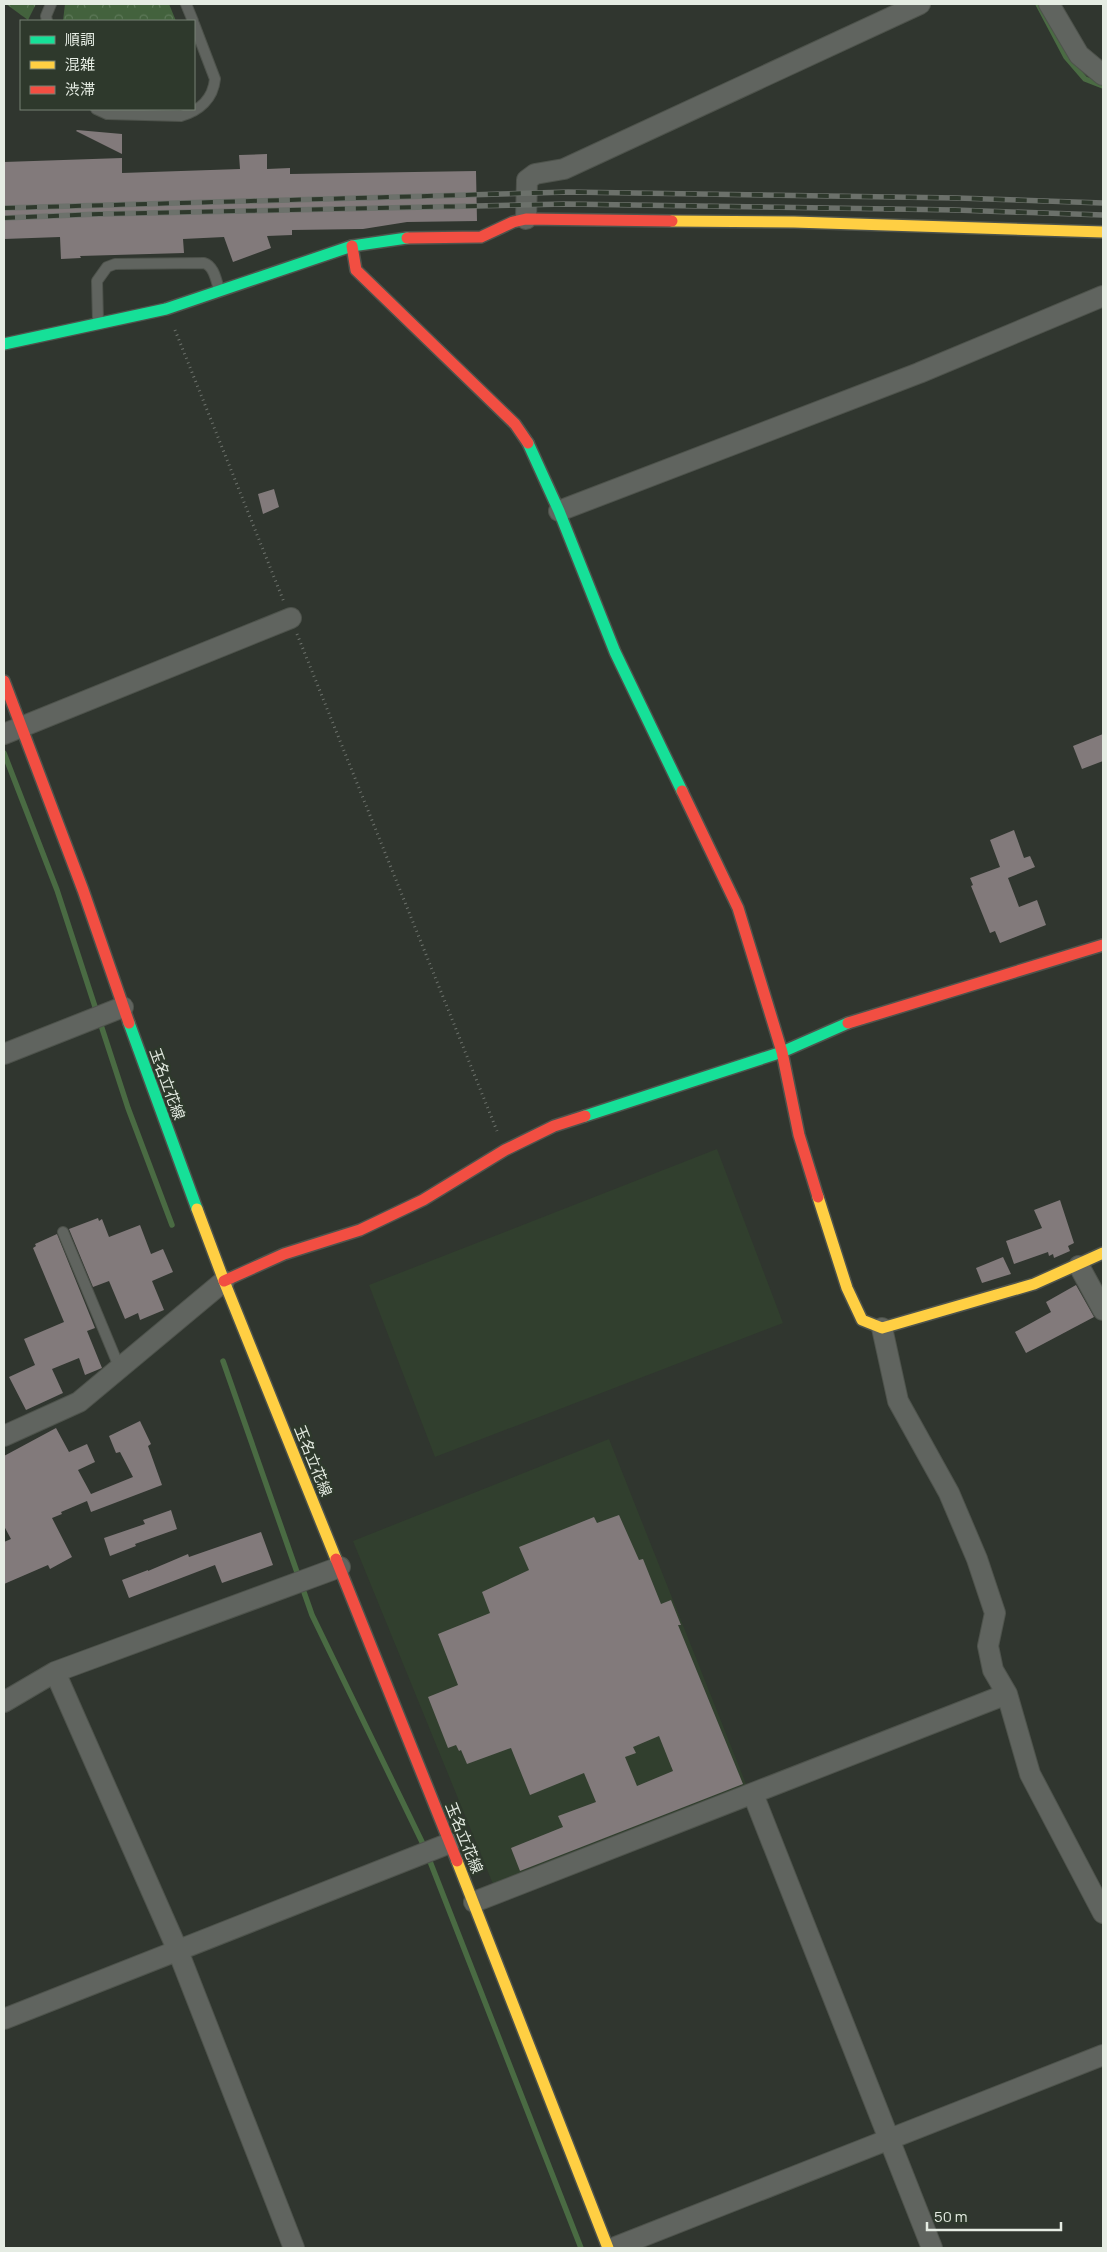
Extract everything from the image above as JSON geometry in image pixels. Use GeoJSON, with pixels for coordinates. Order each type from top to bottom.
{"type":"FeatureCollection","features":[{"type":"Feature","properties":{"kind":"street"},"geometry":{"type":"LineString","coordinates":[[526,219],[527,180],[535,174],[564,170],[920,4]]}},
{"type":"Feature","properties":{"kind":"street"},"geometry":{"type":"LineString","coordinates":[[1049,4],[1079,54],[1103,75]]}},
{"type":"Feature","properties":{"kind":"street"},"geometry":{"type":"LineString","coordinates":[[4,344],[166,309],[221,292],[352,246],[408,238],[481,237],[512,222],[526,219],[794,222],[1103,232]]}},
{"type":"Feature","properties":{"kind":"street"},"geometry":{"type":"LineString","coordinates":[[352,246],[356,270],[515,424],[528,442],[559,511],[616,652],[738,908],[782,1052],[799,1136],[847,1288],[862,1320],[882,1328],[1034,1284],[1103,1254]]}},
{"type":"Feature","properties":{"kind":"street"},"geometry":{"type":"LineString","coordinates":[[559,511],[919,373],[1103,296]]}},
{"type":"Feature","properties":{"kind":"street"},"geometry":{"type":"LineString","coordinates":[[12,730],[291,618]]}},
{"type":"Feature","properties":{"kind":"street","name":"玉名立花線"},"geometry":{"type":"LineString","coordinates":[[4,681],[12,730],[83,890],[114,1010],[474,1902],[608,2248]]}},
{"type":"Feature","properties":{"kind":"street"},"geometry":{"type":"LineString","coordinates":[[4,1436],[79,1402],[224,1282],[284,1254],[360,1230],[423,1200],[505,1150],[554,1126],[782,1052],[839,1026],[1103,945]]}},
{"type":"Feature","properties":{"kind":"street"},"geometry":{"type":"LineString","coordinates":[[4,1054],[114,1010]]}},
{"type":"Feature","properties":{"kind":"street"},"geometry":{"type":"LineString","coordinates":[[1079,1266],[1103,1310]]}},
{"type":"Feature","properties":{"kind":"street"},"geometry":{"type":"LineString","coordinates":[[882,1328],[898,1401],[949,1493],[976,1559],[995,1613],[988,1646],[993,1670],[1007,1694],[1030,1774],[1103,1913]]}},
{"type":"Feature","properties":{"kind":"street"},"geometry":{"type":"LineString","coordinates":[[4,1702],[55,1672],[340,1567]]}},
{"type":"Feature","properties":{"kind":"street"},"geometry":{"type":"LineString","coordinates":[[55,1672],[178,1952],[294,2248]]}},
{"type":"Feature","properties":{"kind":"street"},"geometry":{"type":"LineString","coordinates":[[474,1902],[1007,1694]]}},
{"type":"Feature","properties":{"kind":"street"},"geometry":{"type":"LineString","coordinates":[[753,1794],[932,2248]]}},
{"type":"Feature","properties":{"kind":"street"},"geometry":{"type":"LineString","coordinates":[[4,2019],[178,1952],[450,1843]]}},
{"type":"Feature","properties":{"kind":"street"},"geometry":{"type":"LineString","coordinates":[[614,2248],[1103,2055]]}},
{"type":"Feature","properties":{"kind":"lane"},"geometry":{"type":"LineString","coordinates":[[43,4],[47,18]]}},
{"type":"Feature","properties":{"kind":"lane"},"geometry":{"type":"LineString","coordinates":[[47,18],[50,4]]}},
{"type":"Feature","properties":{"kind":"lane"},"geometry":{"type":"LineString","coordinates":[[186,4],[192,20]]}},
{"type":"Feature","properties":{"kind":"lane"},"geometry":{"type":"LineString","coordinates":[[98,110],[107,114],[181,116],[192,113],[206,102],[214,88],[215,79],[199,52],[195,33]]}},
{"type":"Feature","properties":{"kind":"lane"},"geometry":{"type":"LineString","coordinates":[[98,323],[97,282],[102,272],[107,267],[115,264],[209,264],[221,292]]}},
{"type":"Feature","properties":{"kind":"lane"},"geometry":{"type":"LineString","coordinates":[[62,1232],[120,1369]]}},
{"type":"Feature","properties":{"kind":"path"},"geometry":{"type":"LineString","coordinates":[[166,309],[505,1150]]}},
{"type":"Feature","properties":{"kind":"shaded area"},"geometry":{"type":"Polygon","coordinates":[[[717,1149],[783,1323],[435,1457],[369,1285],[717,1149]]]}},
{"type":"Feature","properties":{"kind":"shaded area"},"geometry":{"type":"Polygon","coordinates":[[[609,1439],[750,1794],[495,1889],[353,1541],[609,1439]]]}},
{"type":"Feature","properties":{"kind":"green space"},"geometry":{"type":"Polygon","coordinates":[[[6,4],[36,4],[28,20],[6,4]]]}},
{"type":"Feature","properties":{"kind":"green space"},"geometry":{"type":"Polygon","coordinates":[[[65,4],[169,4],[176,20],[63,20],[65,4]]]}},
{"type":"Feature","properties":{"kind":"building"},"geometry":{"type":"Polygon","coordinates":[[[76,131],[122,134],[122,154],[76,131]]]}},
{"type":"Feature","properties":{"kind":"building"},"geometry":{"type":"Polygon","coordinates":[[[267,154],[267,169],[290,168],[290,174],[476,171],[477,221],[407,222],[363,229],[292,230],[292,235],[267,236],[271,248],[233,262],[224,237],[183,239],[184,253],[80,256],[81,258],[61,259],[60,237],[4,239],[4,162],[122,158],[122,173],[240,169],[239,155],[267,154]]]}},
{"type":"Feature","properties":{"kind":"building"},"geometry":{"type":"Polygon","coordinates":[[[274,489],[279,507],[263,514],[258,494],[274,489]]]}},
{"type":"Feature","properties":{"kind":"building"},"geometry":{"type":"Polygon","coordinates":[[[1103,734],[1103,761],[1082,769],[1073,746],[1103,734]]]}},
{"type":"Feature","properties":{"kind":"building"},"geometry":{"type":"Polygon","coordinates":[[[1014,830],[1024,858],[1030,856],[1035,867],[1008,878],[1019,907],[1037,900],[1046,925],[1000,943],[995,931],[990,933],[971,886],[973,885],[970,878],[1000,867],[990,840],[1014,830]]]}},
{"type":"Feature","properties":{"kind":"building"},"geometry":{"type":"Polygon","coordinates":[[[1060,1200],[1074,1243],[1068,1246],[1070,1251],[1054,1258],[1053,1254],[1049,1256],[1048,1252],[1014,1264],[1006,1241],[1042,1228],[1034,1210],[1060,1200]]]}},
{"type":"Feature","properties":{"kind":"building"},"geometry":{"type":"Polygon","coordinates":[[[98,1218],[99,1221],[102,1219],[109,1237],[140,1225],[151,1254],[163,1249],[173,1272],[152,1281],[164,1310],[140,1320],[138,1313],[125,1319],[109,1281],[93,1287],[69,1229],[98,1218]]]}},
{"type":"Feature","properties":{"kind":"building"},"geometry":{"type":"Polygon","coordinates":[[[57,1234],[95,1328],[87,1331],[102,1368],[85,1375],[79,1358],[52,1369],[63,1393],[26,1410],[9,1377],[35,1365],[24,1339],[64,1322],[33,1248],[36,1246],[35,1244],[57,1234]]]}},
{"type":"Feature","properties":{"kind":"building"},"geometry":{"type":"Polygon","coordinates":[[[1003,1257],[1011,1274],[982,1283],[976,1268],[1003,1257]]]}},
{"type":"Feature","properties":{"kind":"building"},"geometry":{"type":"Polygon","coordinates":[[[1076,1285],[1094,1317],[1026,1353],[1015,1332],[1051,1312],[1046,1302],[1076,1285]]]}},
{"type":"Feature","properties":{"kind":"building"},"geometry":{"type":"Polygon","coordinates":[[[140,1421],[151,1444],[148,1446],[162,1485],[91,1512],[87,1501],[61,1512],[62,1514],[52,1518],[72,1557],[50,1569],[48,1565],[4,1584],[4,1542],[11,1539],[4,1526],[4,1456],[56,1428],[69,1452],[87,1444],[95,1462],[78,1470],[91,1494],[133,1477],[120,1452],[116,1453],[109,1436],[140,1421]]]}},
{"type":"Feature","properties":{"kind":"building"},"geometry":{"type":"Polygon","coordinates":[[[171,1510],[177,1529],[135,1544],[136,1546],[110,1556],[104,1538],[145,1524],[143,1520],[171,1510]]]}},
{"type":"Feature","properties":{"kind":"building"},"geometry":{"type":"Polygon","coordinates":[[[619,1515],[639,1560],[643,1559],[661,1604],[671,1600],[681,1625],[678,1625],[743,1784],[520,1871],[511,1848],[563,1827],[558,1816],[596,1802],[584,1773],[530,1795],[511,1748],[467,1764],[461,1750],[459,1751],[456,1745],[448,1748],[428,1697],[458,1685],[438,1634],[490,1613],[482,1592],[529,1570],[519,1547],[594,1517],[597,1523],[619,1515]],[[659,1736],[633,1747],[636,1753],[625,1757],[637,1786],[673,1771],[659,1736]]]}},
{"type":"Feature","properties":{"kind":"building"},"geometry":{"type":"Polygon","coordinates":[[[261,1532],[273,1565],[222,1583],[215,1565],[129,1598],[122,1580],[188,1554],[189,1557],[261,1532]]]}},
{"type":"Feature","properties":{"kind":"waterway"},"geometry":{"type":"LineString","coordinates":[[1038,4],[1066,57],[1085,79],[1103,86]]}},
{"type":"Feature","properties":{"kind":"waterway"},"geometry":{"type":"LineString","coordinates":[[4,753],[57,890],[128,1108],[172,1225]]}},
{"type":"Feature","properties":{"kind":"waterway"},"geometry":{"type":"LineString","coordinates":[[223,1361],[312,1615],[424,1846],[581,2248]]}},
{"type":"Feature","properties":{"kind":"railway"},"geometry":{"type":"LineString","coordinates":[[4,208],[568,192],[957,198],[1103,203]]}},
{"type":"Feature","properties":{"kind":"railway"},"geometry":{"type":"LineString","coordinates":[[4,218],[99,214],[566,204],[955,210],[1103,215]]}},
{"type":"Feature","properties":{"kind":"traffic: fast"},"geometry":{"type":"LineString","coordinates":[[4,344],[166,309],[352,246],[407,238]]}},
{"type":"Feature","properties":{"kind":"traffic: fast"},"geometry":{"type":"LineString","coordinates":[[528,443],[559,511],[615,652],[682,791]]}},
{"type":"Feature","properties":{"kind":"traffic: fast"},"geometry":{"type":"LineString","coordinates":[[129,1023],[197,1209]]}},
{"type":"Feature","properties":{"kind":"traffic: fast"},"geometry":{"type":"LineString","coordinates":[[585,1116],[782,1052],[848,1023]]}},
{"type":"Feature","properties":{"kind":"traffic: slow"},"geometry":{"type":"LineString","coordinates":[[672,221],[794,222],[1103,232]]}},
{"type":"Feature","properties":{"kind":"traffic: slow"},"geometry":{"type":"LineString","coordinates":[[818,1197],[847,1288],[862,1320],[882,1328],[1034,1284],[1103,1253]]}},
{"type":"Feature","properties":{"kind":"traffic: slow"},"geometry":{"type":"LineString","coordinates":[[197,1209],[336,1559]]}},
{"type":"Feature","properties":{"kind":"traffic: slow"},"geometry":{"type":"LineString","coordinates":[[457,1861],[608,2248]]}},
{"type":"Feature","properties":{"kind":"traffic: jam"},"geometry":{"type":"LineString","coordinates":[[407,238],[481,237],[513,222],[526,219],[672,221]]}},
{"type":"Feature","properties":{"kind":"traffic: jam"},"geometry":{"type":"LineString","coordinates":[[352,246],[356,270],[515,424],[528,443]]}},
{"type":"Feature","properties":{"kind":"traffic: jam"},"geometry":{"type":"LineString","coordinates":[[4,681],[83,890],[129,1023]]}},
{"type":"Feature","properties":{"kind":"traffic: jam"},"geometry":{"type":"LineString","coordinates":[[682,791],[738,908],[782,1052],[799,1135],[818,1197]]}},
{"type":"Feature","properties":{"kind":"traffic: jam"},"geometry":{"type":"LineString","coordinates":[[848,1023],[1103,945]]}},
{"type":"Feature","properties":{"kind":"traffic: jam"},"geometry":{"type":"LineString","coordinates":[[224,1281],[284,1254],[360,1230],[423,1200],[505,1150],[554,1126],[585,1116]]}},
{"type":"Feature","properties":{"kind":"traffic: jam"},"geometry":{"type":"LineString","coordinates":[[336,1559],[457,1861]]}}]}
